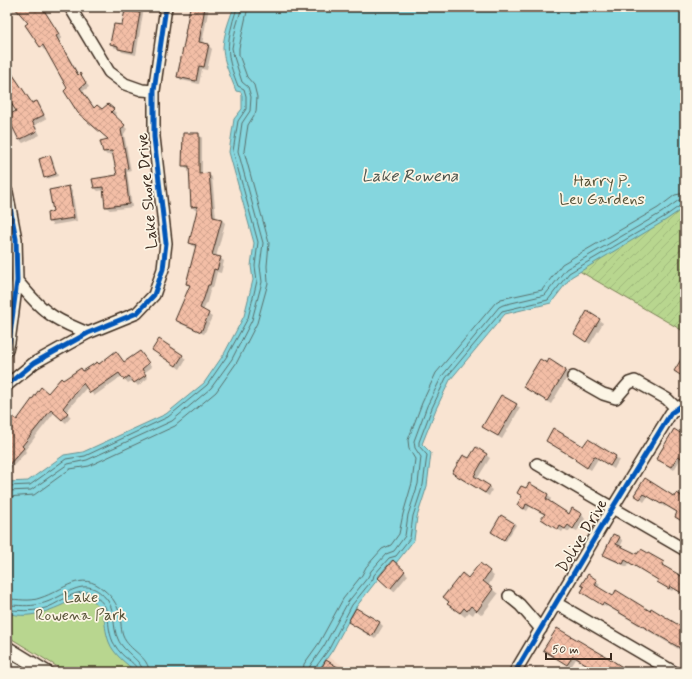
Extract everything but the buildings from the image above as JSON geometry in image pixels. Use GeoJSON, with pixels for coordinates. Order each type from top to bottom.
{"type":"FeatureCollection","features":[{"type":"Feature","properties":{"kind":"main road"},"geometry":{"type":"LineString","coordinates":[[7,648],[46,672]]}},
{"type":"Feature","properties":{"kind":"main road"},"geometry":{"type":"LineString","coordinates":[[7,666],[18,672]]}},
{"type":"Feature","properties":{"kind":"street"},"geometry":{"type":"LineString","coordinates":[[70,7],[109,72],[125,84],[142,90],[154,91]]}},
{"type":"Feature","properties":{"kind":"street","name":"Lake Shore Drive"},"geometry":{"type":"LineString","coordinates":[[7,385],[34,363],[88,333],[137,313],[154,295],[163,269],[166,243],[154,137],[154,91],[166,7]]}},
{"type":"Feature","properties":{"kind":"street"},"geometry":{"type":"LineString","coordinates":[[7,192],[16,239],[17,281],[7,350]]}},
{"type":"Feature","properties":{"kind":"street"},"geometry":{"type":"LineString","coordinates":[[17,281],[47,313],[63,323],[88,333]]}},
{"type":"Feature","properties":{"kind":"street"},"geometry":{"type":"LineString","coordinates":[[573,377],[603,394],[616,398],[629,383],[635,381],[667,399],[678,410]]}},
{"type":"Feature","properties":{"kind":"street","name":"Dolive Drive"},"geometry":{"type":"LineString","coordinates":[[515,672],[613,507],[678,410]]}},
{"type":"Feature","properties":{"kind":"street"},"geometry":{"type":"LineString","coordinates":[[537,464],[685,550]]}},
{"type":"Feature","properties":{"kind":"street"},"geometry":{"type":"LineString","coordinates":[[509,596],[520,605],[541,629]]}},
{"type":"Feature","properties":{"kind":"street"},"geometry":{"type":"LineString","coordinates":[[556,603],[674,672]]}},
{"type":"Feature","properties":{"kind":"shaded area"},"geometry":{"type":"Polygon","coordinates":[[[311,646],[353,672],[295,672],[311,646]]]}},
{"type":"Feature","properties":{"kind":"green space","name":"Harry P. Leu Gardens"},"geometry":{"type":"Polygon","coordinates":[[[685,7],[685,332],[491,220],[685,7]]]}},
{"type":"Feature","properties":{"kind":"green space","name":"Lake Rowena Park"},"geometry":{"type":"Polygon","coordinates":[[[7,485],[195,672],[66,672],[7,636],[7,485]]]}},
{"type":"Feature","properties":{"kind":"water","name":"Lake Rowena"},"geometry":{"type":"Polygon","coordinates":[[[234,7],[685,7],[685,207],[571,277],[551,303],[505,314],[450,380],[436,409],[422,444],[431,453],[427,486],[417,517],[414,540],[396,563],[392,560],[377,578],[378,579],[356,607],[332,651],[317,672],[136,672],[111,647],[102,611],[94,601],[86,596],[81,596],[45,612],[36,614],[17,615],[7,613],[7,482],[28,481],[64,455],[83,452],[166,414],[204,383],[224,354],[244,316],[253,280],[251,266],[254,243],[229,152],[234,119],[242,109],[242,96],[241,92],[236,91],[223,53],[226,32],[234,7]]]}},
{"type":"Feature","properties":{"kind":"cycle path"},"geometry":{"type":"LineString","coordinates":[[7,385],[34,363],[88,333],[137,313],[154,295],[163,269],[166,243],[154,137],[154,91],[166,7]]}},
{"type":"Feature","properties":{"kind":"cycle path"},"geometry":{"type":"LineString","coordinates":[[7,192],[16,239],[17,281],[7,350]]}},
{"type":"Feature","properties":{"kind":"cycle path"},"geometry":{"type":"LineString","coordinates":[[515,672],[671,413],[681,406],[685,407]]}}]}
